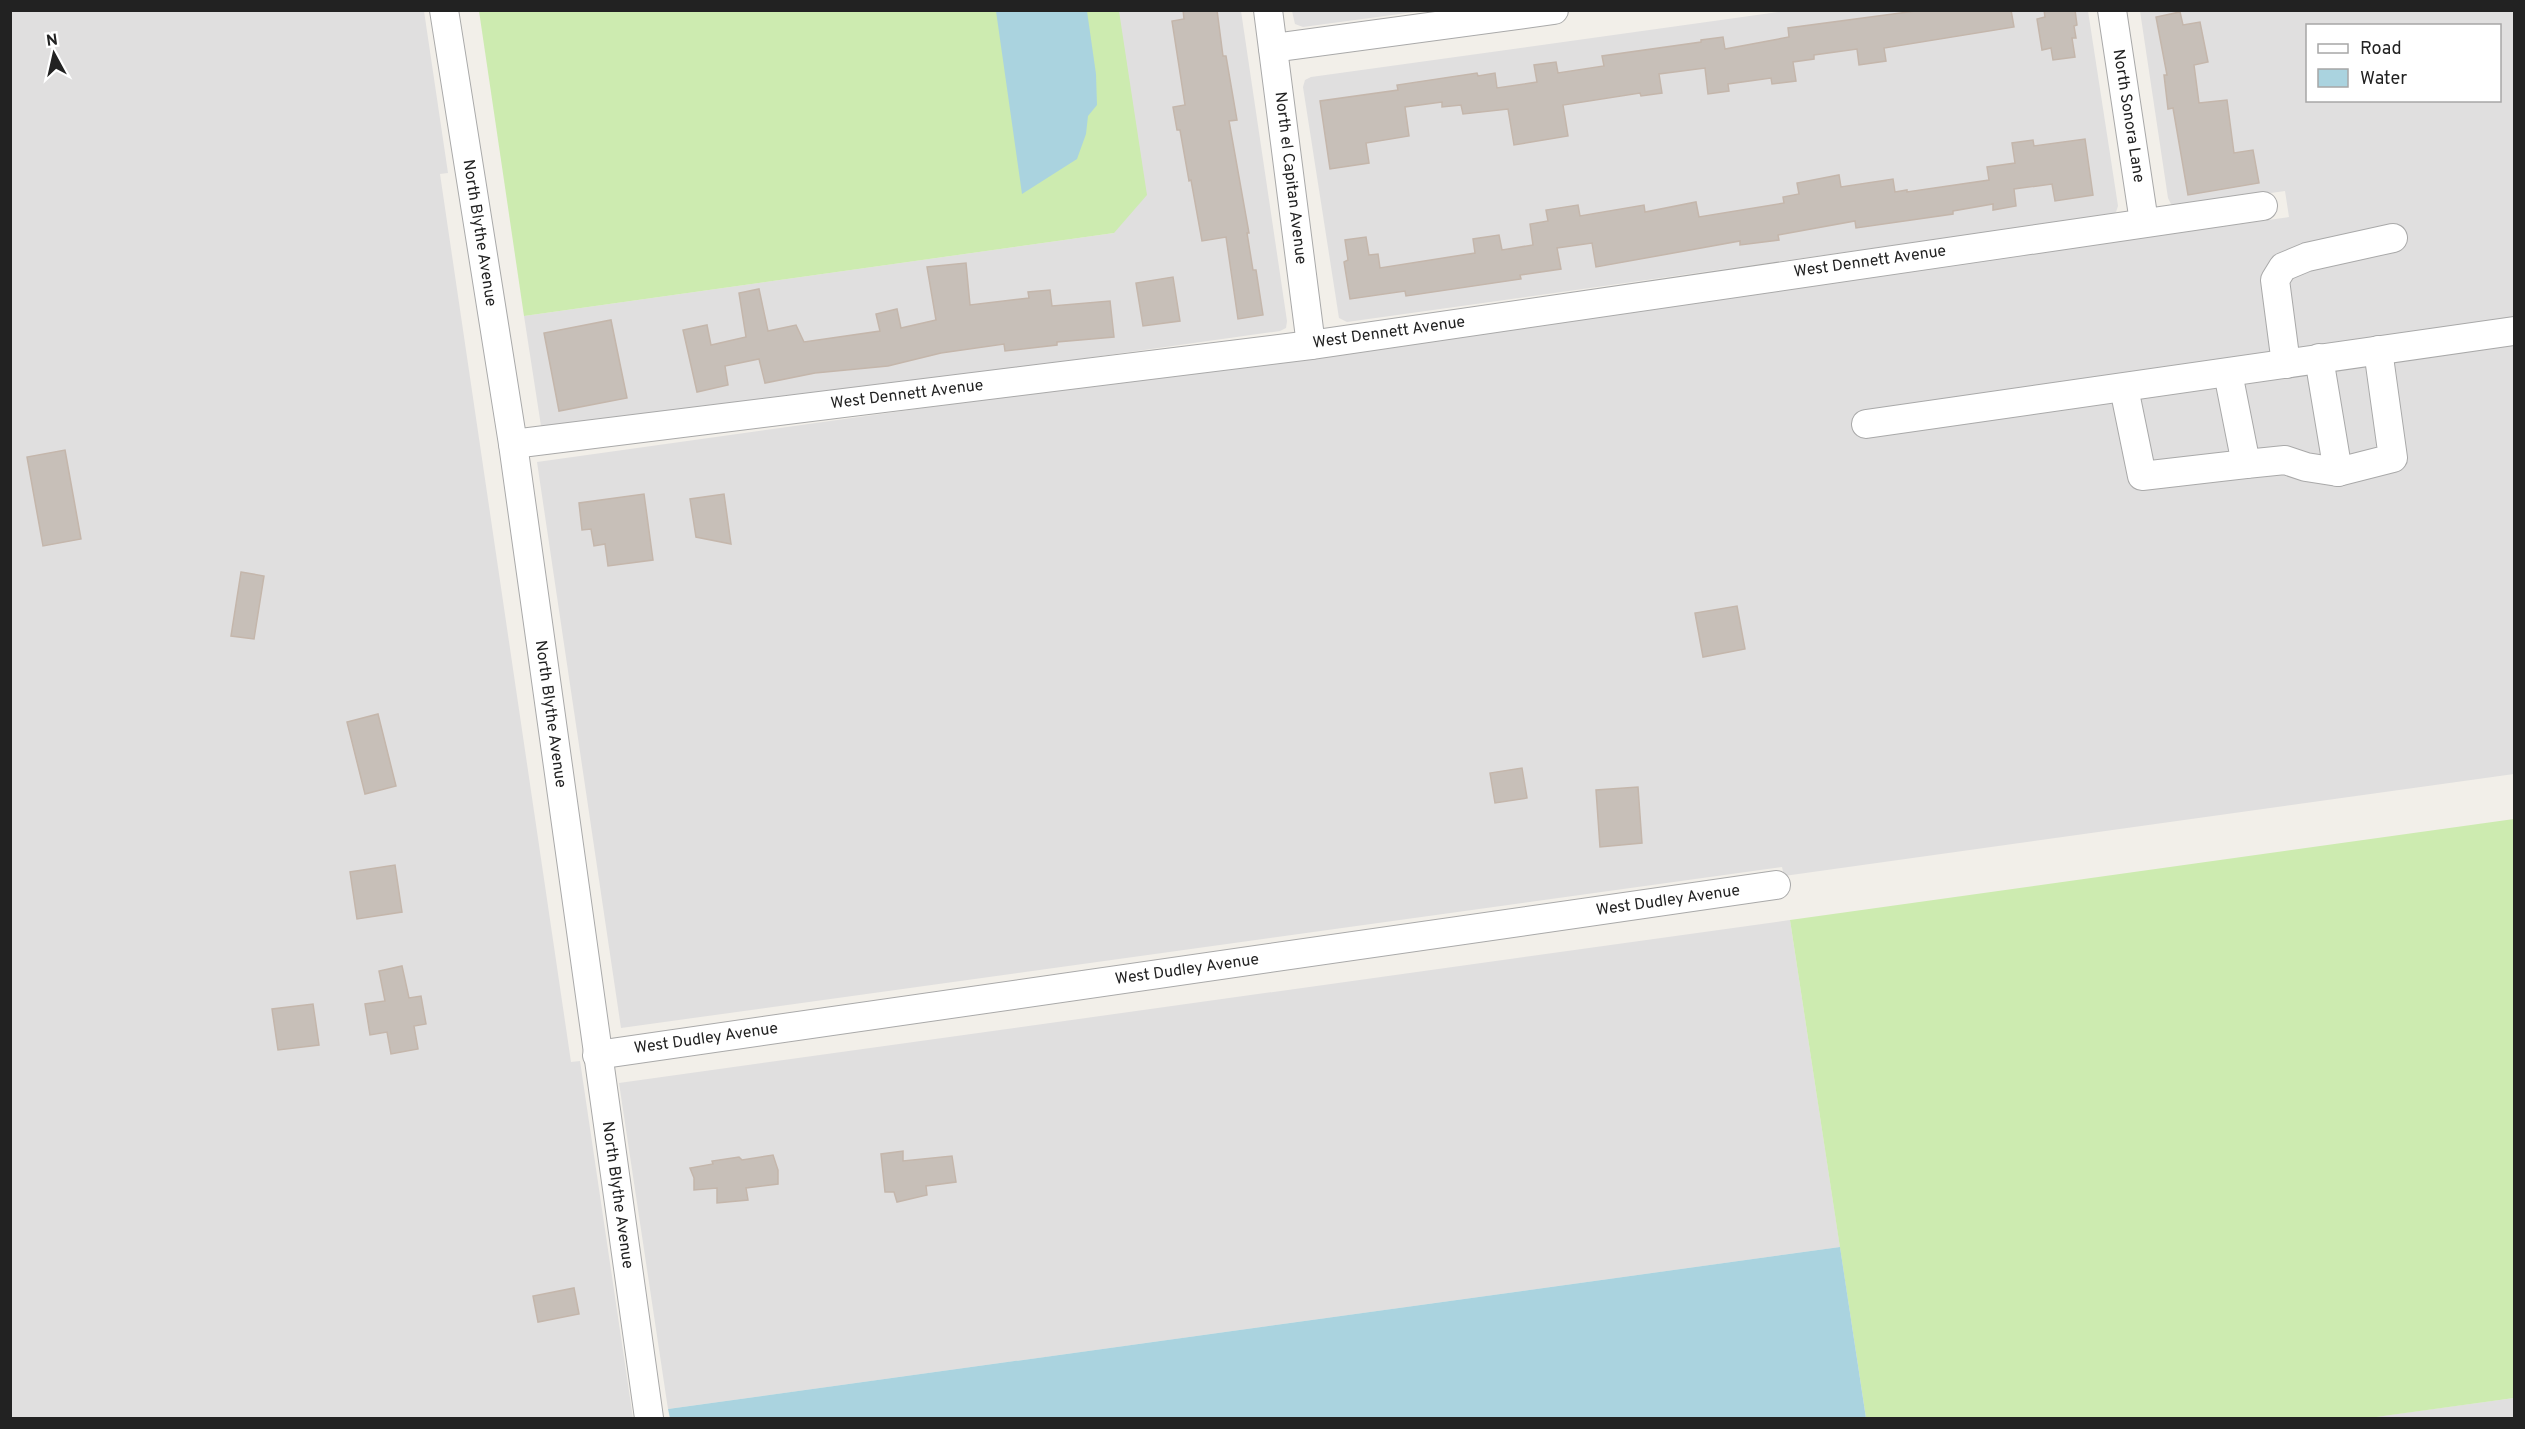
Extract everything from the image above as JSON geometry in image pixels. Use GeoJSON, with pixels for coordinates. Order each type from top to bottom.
{"type":"FeatureCollection","features":[{"type":"Feature","properties":{"kind":"street","name":"North Blythe Avenue"},"geometry":{"type":"LineString","coordinates":[[444,10],[513,444],[649,1419]]}},
{"type":"Feature","properties":{"kind":"street","name":"North el Capitan Avenue"},"geometry":{"type":"LineString","coordinates":[[1268,10],[1311,345]]}},
{"type":"Feature","properties":{"kind":"street"},"geometry":{"type":"LineString","coordinates":[[1274,48],[1554,10]]}},
{"type":"Feature","properties":{"kind":"street","name":"North Sonora Lane"},"geometry":{"type":"LineString","coordinates":[[2112,10],[2145,222]]}},
{"type":"Feature","properties":{"kind":"street","name":"West Dennett Avenue"},"geometry":{"type":"LineString","coordinates":[[513,444],[1311,345],[2263,206]]}},
{"type":"Feature","properties":{"kind":"street"},"geometry":{"type":"LineString","coordinates":[[2286,364],[2275,280],[2283,267],[2307,257],[2393,238]]}},
{"type":"Feature","properties":{"kind":"street"},"geometry":{"type":"LineString","coordinates":[[1866,424],[2514,331]]}},
{"type":"Feature","properties":{"kind":"street"},"geometry":{"type":"LineString","coordinates":[[2124,388],[2142,476],[2285,460],[2306,467],[2338,472],[2393,458],[2378,350]]}},
{"type":"Feature","properties":{"kind":"street"},"geometry":{"type":"LineString","coordinates":[[2319,358],[2338,472]]}},
{"type":"Feature","properties":{"kind":"street"},"geometry":{"type":"LineString","coordinates":[[2228,373],[2246,464]]}},
{"type":"Feature","properties":{"kind":"street","name":"West Dudley Avenue"},"geometry":{"type":"LineString","coordinates":[[597,1055],[1776,885]]}},
{"type":"Feature","properties":{"kind":"shaded area"},"geometry":{"type":"Polygon","coordinates":[[[1292,10],[1422,11],[1303,27],[1295,24],[1292,10]]]}},
{"type":"Feature","properties":{"kind":"shaded area"},"geometry":{"type":"Polygon","coordinates":[[[10,11],[424,11],[448,173],[440,174],[571,1062],[580,1061],[633,1418],[11,1418],[10,11]]]}},
{"type":"Feature","properties":{"kind":"shaded area"},"geometry":{"type":"Polygon","coordinates":[[[1119,11],[1241,11],[1287,321],[1286,328],[1280,331],[551,433],[541,426],[524,316],[1114,233],[1119,11]]]}},
{"type":"Feature","properties":{"kind":"shaded area"},"geometry":{"type":"Polygon","coordinates":[[[1786,11],[2088,11],[2118,206],[2116,212],[2110,215],[1347,322],[1339,318],[1303,87],[1305,80],[1311,77],[1786,11]]]}},
{"type":"Feature","properties":{"kind":"shaded area"},"geometry":{"type":"Polygon","coordinates":[[[2140,11],[2514,11],[2514,774],[1784,876],[1782,867],[621,1028],[537,462],[2289,217],[2285,191],[2178,206],[2171,204],[2168,198],[2140,11]]]}},
{"type":"Feature","properties":{"kind":"shaded area"},"geometry":{"type":"Polygon","coordinates":[[[1790,920],[1840,1247],[668,1409],[619,1083],[1790,920]]]}},
{"type":"Feature","properties":{"kind":"shaded area"},"geometry":{"type":"Polygon","coordinates":[[[2514,1398],[2514,1418],[2367,1418],[2514,1398]]]}},
{"type":"Feature","properties":{"kind":"green space"},"geometry":{"type":"Polygon","coordinates":[[[479,11],[1119,11],[1147,195],[1114,233],[524,316],[479,11]]]}},
{"type":"Feature","properties":{"kind":"green space"},"geometry":{"type":"Polygon","coordinates":[[[2514,819],[2514,1398],[2369,1418],[1866,1418],[1790,920],[2514,819]]]}},
{"type":"Feature","properties":{"kind":"water"},"geometry":{"type":"Polygon","coordinates":[[[996,11],[1087,11],[1096,74],[1097,105],[1088,116],[1086,134],[1077,159],[1022,194],[996,11]]]}},
{"type":"Feature","properties":{"kind":"water"},"geometry":{"type":"Polygon","coordinates":[[[1840,1247],[1866,1418],[670,1418],[668,1409],[1840,1247]]]}},
{"type":"Feature","properties":{"kind":"building"},"geometry":{"type":"Polygon","coordinates":[[[1183,10],[1217,10],[1223,56],[1226,56],[1237,120],[1229,121],[1249,233],[1247,233],[1253,270],[1256,270],[1263,315],[1238,319],[1226,237],[1202,241],[1191,180],[1189,181],[1180,130],[1177,130],[1173,107],[1185,105],[1172,21],[1184,19],[1183,10]]]}},
{"type":"Feature","properties":{"kind":"building"},"geometry":{"type":"Polygon","coordinates":[[[1923,10],[2011,10],[2014,27],[1884,48],[1886,61],[1859,65],[1857,49],[1814,55],[1814,59],[1793,62],[1796,81],[1772,84],[1771,78],[1728,84],[1729,91],[1708,94],[1705,68],[1659,74],[1662,93],[1641,96],[1640,93],[1563,105],[1568,136],[1514,145],[1508,109],[1463,114],[1461,105],[1442,107],[1442,102],[1405,107],[1409,136],[1366,143],[1369,163],[1330,169],[1320,101],[1398,90],[1397,85],[1477,73],[1478,76],[1495,73],[1497,88],[1537,82],[1534,65],[1556,62],[1558,73],[1604,66],[1602,56],[1723,37],[1725,49],[1789,37],[1788,28],[1923,10]]]}},
{"type":"Feature","properties":{"kind":"building"},"geometry":{"type":"Polygon","coordinates":[[[2044,10],[2075,10],[2076,38],[2072,38],[2075,57],[2053,60],[2051,48],[2042,50],[2037,19],[2045,17],[2044,10]]]}},
{"type":"Feature","properties":{"kind":"building"},"geometry":{"type":"Polygon","coordinates":[[[2180,12],[2183,25],[2200,22],[2208,62],[2194,65],[2199,103],[2227,100],[2234,153],[2253,150],[2259,183],[2188,195],[2173,108],[2168,109],[2164,75],[2167,75],[2156,17],[2180,12]]]}},
{"type":"Feature","properties":{"kind":"building"},"geometry":{"type":"Polygon","coordinates":[[[2085,139],[2093,195],[2055,201],[2052,184],[2014,189],[2016,206],[1993,210],[1993,204],[1953,211],[1953,214],[1856,228],[1855,221],[1778,235],[1779,240],[1740,245],[1740,241],[1596,267],[1592,243],[1557,248],[1561,269],[1520,275],[1521,279],[1406,296],[1405,291],[1350,299],[1344,262],[1348,260],[1345,240],[1366,237],[1369,255],[1378,254],[1380,268],[1475,253],[1473,239],[1499,235],[1502,250],[1533,245],[1530,224],[1548,221],[1546,210],[1578,205],[1580,216],[1644,205],[1645,212],[1696,202],[1699,217],[1784,203],[1783,197],[1799,194],[1797,183],[1839,175],[1841,187],[1893,179],[1895,192],[1907,190],[1907,192],[1989,180],[1987,167],[2015,163],[2012,143],[2033,140],[2034,146],[2085,139]]]}},
{"type":"Feature","properties":{"kind":"building"},"geometry":{"type":"Polygon","coordinates":[[[966,263],[970,305],[1029,298],[1028,292],[1050,290],[1052,306],[1110,301],[1114,337],[1057,342],[1057,345],[1005,351],[1004,344],[941,353],[888,366],[815,373],[765,383],[759,359],[725,366],[728,385],[697,392],[683,330],[707,325],[711,345],[746,337],[739,293],[759,289],[768,331],[796,325],[804,342],[880,331],[876,314],[897,309],[901,328],[936,320],[927,267],[966,263]]]}},
{"type":"Feature","properties":{"kind":"building"},"geometry":{"type":"Polygon","coordinates":[[[1173,277],[1180,321],[1143,326],[1136,283],[1173,277]]]}},
{"type":"Feature","properties":{"kind":"building"},"geometry":{"type":"Polygon","coordinates":[[[611,320],[627,398],[559,411],[544,333],[611,320]]]}},
{"type":"Feature","properties":{"kind":"building"},"geometry":{"type":"Polygon","coordinates":[[[65,450],[81,539],[43,546],[27,457],[65,450]]]}},
{"type":"Feature","properties":{"kind":"building"},"geometry":{"type":"Polygon","coordinates":[[[644,494],[653,560],[608,566],[605,544],[594,546],[591,529],[582,530],[579,503],[644,494]]]}},
{"type":"Feature","properties":{"kind":"building"},"geometry":{"type":"Polygon","coordinates":[[[724,494],[731,544],[696,537],[690,499],[724,494]]]}},
{"type":"Feature","properties":{"kind":"building"},"geometry":{"type":"Polygon","coordinates":[[[241,572],[264,576],[254,639],[231,636],[241,572]]]}},
{"type":"Feature","properties":{"kind":"building"},"geometry":{"type":"Polygon","coordinates":[[[1737,606],[1745,649],[1703,657],[1695,613],[1737,606]]]}},
{"type":"Feature","properties":{"kind":"building"},"geometry":{"type":"Polygon","coordinates":[[[378,714],[396,786],[365,794],[347,722],[378,714]]]}},
{"type":"Feature","properties":{"kind":"building"},"geometry":{"type":"Polygon","coordinates":[[[1522,768],[1527,798],[1495,803],[1490,773],[1522,768]]]}},
{"type":"Feature","properties":{"kind":"building"},"geometry":{"type":"Polygon","coordinates":[[[1638,787],[1642,843],[1600,847],[1596,790],[1638,787]]]}},
{"type":"Feature","properties":{"kind":"building"},"geometry":{"type":"Polygon","coordinates":[[[395,865],[402,912],[357,919],[350,872],[395,865]]]}},
{"type":"Feature","properties":{"kind":"building"},"geometry":{"type":"Polygon","coordinates":[[[402,966],[409,998],[421,996],[426,1024],[414,1026],[418,1049],[391,1054],[387,1032],[370,1035],[365,1004],[385,1001],[379,971],[402,966]]]}},
{"type":"Feature","properties":{"kind":"building"},"geometry":{"type":"Polygon","coordinates":[[[313,1004],[319,1045],[278,1050],[272,1009],[313,1004]]]}},
{"type":"Feature","properties":{"kind":"building"},"geometry":{"type":"Polygon","coordinates":[[[903,1151],[903,1161],[952,1156],[956,1182],[926,1186],[927,1195],[897,1202],[894,1192],[885,1192],[881,1154],[903,1151]]]}},
{"type":"Feature","properties":{"kind":"building"},"geometry":{"type":"Polygon","coordinates":[[[773,1155],[778,1170],[778,1184],[746,1188],[748,1200],[717,1203],[717,1188],[694,1190],[694,1178],[690,1168],[713,1164],[712,1161],[739,1157],[742,1160],[773,1155]]]}},
{"type":"Feature","properties":{"kind":"building"},"geometry":{"type":"Polygon","coordinates":[[[574,1288],[579,1314],[538,1322],[533,1296],[574,1288]]]}}]}
